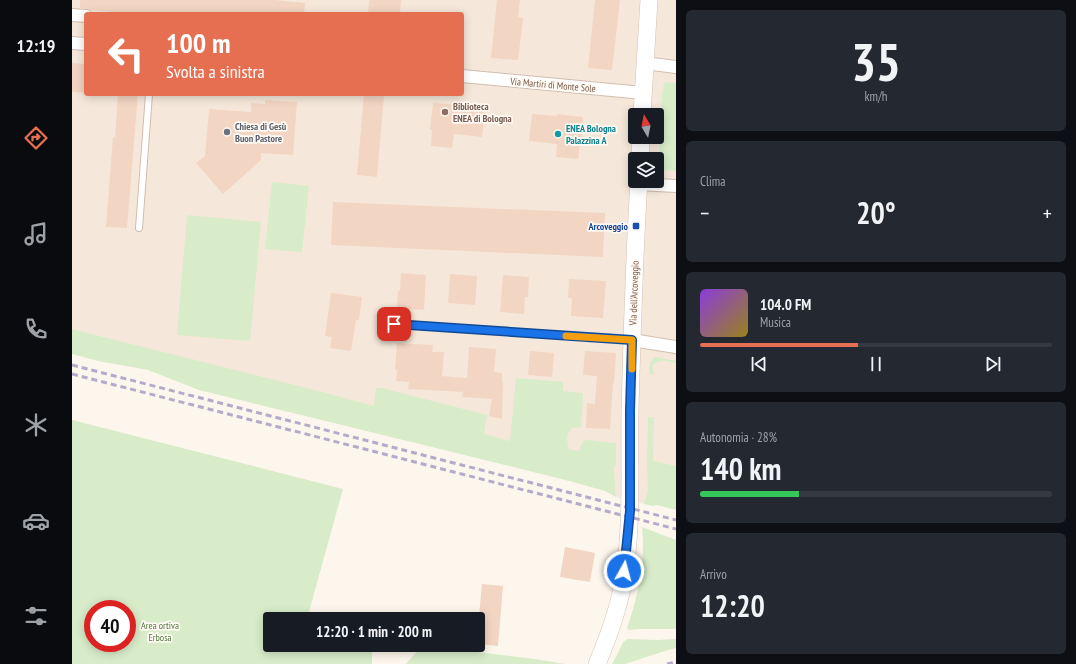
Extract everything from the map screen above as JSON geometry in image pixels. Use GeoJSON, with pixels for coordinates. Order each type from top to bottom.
{"type":"FeatureCollection","features":[{"type":"Feature","properties":{"kind":"street"},"geometry":{"type":"LineString","coordinates":[[643,108],[649,0]]}},
{"type":"Feature","properties":{"kind":"street"},"geometry":{"type":"LineString","coordinates":[[72,15],[84,16]]}},
{"type":"Feature","properties":{"kind":"street"},"geometry":{"type":"LineString","coordinates":[[72,43],[84,44]]}},
{"type":"Feature","properties":{"kind":"street"},"geometry":{"type":"LineString","coordinates":[[645,63],[676,67]]}},
{"type":"Feature","properties":{"kind":"street","name":"Via Martiri di Monte Sole"},"geometry":{"type":"LineString","coordinates":[[464,76],[644,93]]}},
{"type":"Feature","properties":{"kind":"street"},"geometry":{"type":"LineString","coordinates":[[664,185],[676,186]]}},
{"type":"Feature","properties":{"kind":"street","name":"Via dell'Arcoveggio"},"geometry":{"type":"LineString","coordinates":[[597,664],[608,635],[623,584],[630,511],[630,411],[638,188]]}},
{"type":"Feature","properties":{"kind":"street"},"geometry":{"type":"LineString","coordinates":[[632,340],[676,347]]}},
{"type":"Feature","properties":{"kind":"lane"},"geometry":{"type":"LineString","coordinates":[[139,228],[149,96]]}},
{"type":"Feature","properties":{"kind":"lane"},"geometry":{"type":"LineString","coordinates":[[394,324],[632,340]]}},
{"type":"Feature","properties":{"kind":"shaded area"},"geometry":{"type":"Polygon","coordinates":[[[72,0],[676,0],[676,490],[649,489],[644,504],[616,497],[614,468],[72,329],[72,0]]]}},
{"type":"Feature","properties":{"kind":"green space"},"geometry":{"type":"Polygon","coordinates":[[[667,82],[676,83],[676,171],[664,170],[664,152],[659,152],[659,144],[664,144],[664,108],[661,108],[664,84],[667,82]]]}},
{"type":"Feature","properties":{"kind":"green space"},"geometry":{"type":"Polygon","coordinates":[[[272,182],[309,186],[302,252],[265,249],[272,182]]]}},
{"type":"Feature","properties":{"kind":"green space"},"geometry":{"type":"Polygon","coordinates":[[[187,215],[261,222],[250,341],[177,335],[187,215]]]}},
{"type":"Feature","properties":{"kind":"green space"},"geometry":{"type":"Polygon","coordinates":[[[72,329],[374,406],[376,388],[382,388],[487,415],[484,434],[510,441],[516,378],[563,382],[563,391],[583,393],[581,427],[572,428],[568,433],[567,440],[569,449],[579,451],[583,441],[588,440],[616,443],[616,465],[614,468],[616,497],[605,491],[573,482],[199,390],[148,370],[98,361],[72,354],[72,329]]]}},
{"type":"Feature","properties":{"kind":"green space"},"geometry":{"type":"Polygon","coordinates":[[[656,357],[676,361],[676,363],[661,361],[655,363],[653,365],[654,375],[649,374],[651,362],[653,358],[656,357]]]}},
{"type":"Feature","properties":{"kind":"green space"},"geometry":{"type":"Polygon","coordinates":[[[648,417],[653,417],[654,419],[653,461],[676,466],[676,510],[657,505],[653,506],[644,504],[648,490],[648,417]]]}},
{"type":"Feature","properties":{"kind":"green space","name":"Area ortiva Erbosa"},"geometry":{"type":"Polygon","coordinates":[[[72,420],[343,489],[309,612],[263,612],[263,652],[372,652],[372,664],[72,664],[72,420]]]}},
{"type":"Feature","properties":{"kind":"green space"},"geometry":{"type":"Polygon","coordinates":[[[642,527],[676,540],[676,629],[629,630],[627,628],[635,604],[642,565],[642,527]]]}},
{"type":"Feature","properties":{"kind":"green space"},"geometry":{"type":"Polygon","coordinates":[[[628,639],[676,639],[676,648],[625,664],[612,664],[623,642],[628,639]]]}},
{"type":"Feature","properties":{"kind":"green space"},"geometry":{"type":"Polygon","coordinates":[[[416,652],[478,652],[565,664],[406,664],[416,652]]]}},
{"type":"Feature","properties":{"kind":"building"},"geometry":{"type":"Polygon","coordinates":[[[80,0],[275,0],[305,3],[304,12],[113,12],[80,8],[80,0]]]}},
{"type":"Feature","properties":{"kind":"building"},"geometry":{"type":"Polygon","coordinates":[[[369,0],[401,0],[400,12],[368,12],[369,0]]]}},
{"type":"Feature","properties":{"kind":"building"},"geometry":{"type":"Polygon","coordinates":[[[497,0],[520,0],[518,17],[523,18],[518,60],[491,58],[497,0]]]}},
{"type":"Feature","properties":{"kind":"building"},"geometry":{"type":"Polygon","coordinates":[[[595,0],[620,0],[612,70],[588,68],[595,0]]]}},
{"type":"Feature","properties":{"kind":"building"},"geometry":{"type":"Polygon","coordinates":[[[72,63],[84,64],[84,93],[72,92],[72,63]]]}},
{"type":"Feature","properties":{"kind":"building"},"geometry":{"type":"Polygon","coordinates":[[[118,96],[138,96],[127,228],[106,227],[113,137],[115,137],[118,96]]]}},
{"type":"Feature","properties":{"kind":"building"},"geometry":{"type":"Polygon","coordinates":[[[364,96],[384,96],[377,177],[357,175],[364,96]]]}},
{"type":"Feature","properties":{"kind":"building"},"geometry":{"type":"Polygon","coordinates":[[[265,100],[297,102],[293,155],[261,153],[261,160],[223,194],[196,163],[205,156],[209,109],[251,112],[251,103],[265,104],[265,100]]]}},
{"type":"Feature","properties":{"kind":"building"},"geometry":{"type":"Polygon","coordinates":[[[433,103],[459,105],[459,107],[485,110],[482,137],[454,134],[452,148],[431,146],[432,130],[430,130],[433,103]]]}},
{"type":"Feature","properties":{"kind":"building","name":"ENEA Bologna Palazzina A"},"geometry":{"type":"Polygon","coordinates":[[[532,114],[557,116],[557,114],[583,117],[581,144],[578,159],[556,157],[557,144],[529,141],[532,114]]]}},
{"type":"Feature","properties":{"kind":"building"},"geometry":{"type":"Polygon","coordinates":[[[333,202],[605,213],[603,257],[331,245],[333,202]]]}},
{"type":"Feature","properties":{"kind":"building"},"geometry":{"type":"Polygon","coordinates":[[[401,273],[426,275],[424,310],[397,308],[401,273]]]}},
{"type":"Feature","properties":{"kind":"building"},"geometry":{"type":"Polygon","coordinates":[[[450,274],[477,276],[475,305],[448,303],[450,274]]]}},
{"type":"Feature","properties":{"kind":"building"},"geometry":{"type":"Polygon","coordinates":[[[503,275],[529,277],[528,297],[525,297],[524,314],[500,312],[503,275]]]}},
{"type":"Feature","properties":{"kind":"building"},"geometry":{"type":"Polygon","coordinates":[[[569,279],[606,281],[603,318],[571,316],[572,298],[568,298],[569,279]]]}},
{"type":"Feature","properties":{"kind":"building"},"geometry":{"type":"Polygon","coordinates":[[[331,293],[362,297],[359,320],[356,320],[351,351],[330,348],[332,337],[325,336],[331,293]]]}},
{"type":"Feature","properties":{"kind":"building"},"geometry":{"type":"Polygon","coordinates":[[[397,343],[433,345],[432,352],[444,352],[442,376],[467,378],[469,347],[496,349],[494,372],[502,373],[503,382],[502,419],[489,416],[492,399],[462,397],[463,392],[408,389],[409,382],[396,381],[397,370],[395,370],[397,343]]]}},
{"type":"Feature","properties":{"kind":"building"},"geometry":{"type":"Polygon","coordinates":[[[530,351],[554,353],[552,377],[528,375],[530,351]]]}},
{"type":"Feature","properties":{"kind":"building"},"geometry":{"type":"Polygon","coordinates":[[[585,351],[616,353],[610,429],[586,428],[587,403],[595,404],[597,376],[583,375],[585,351]]]}},
{"type":"Feature","properties":{"kind":"building"},"geometry":{"type":"Polygon","coordinates":[[[565,547],[595,553],[590,582],[560,577],[565,547]]]}},
{"type":"Feature","properties":{"kind":"building"},"geometry":{"type":"Polygon","coordinates":[[[482,584],[503,586],[498,646],[485,645],[485,612],[479,612],[482,584]]]}},
{"type":"Feature","properties":{"kind":"railway"},"geometry":{"type":"LineString","coordinates":[[72,365],[676,520]]}},
{"type":"Feature","properties":{"kind":"railway"},"geometry":{"type":"LineString","coordinates":[[72,374],[676,529]]}},
{"type":"Feature","properties":{"kind":"railway"},"geometry":{"type":"LineString","coordinates":[[667,664],[676,662]]}},
{"type":"Feature","properties":{"kind":"slow traffic"},"geometry":{"type":"LineString","coordinates":[[566,336],[632,340],[632,369]]}},
{"type":"Feature","properties":{"kind":"place","name":"Biblioteca ENEA di Bologna"},"geometry":{"type":"Point","coordinates":[445,112]}},
{"type":"Feature","properties":{"kind":"place","name":"Chiesa di Gesù Buon Pastore"},"geometry":{"type":"Point","coordinates":[227,132]}},
{"type":"Feature","properties":{"kind":"place","name":"ENEA Bologna Palazzina A"},"geometry":{"type":"Point","coordinates":[558,134]}},
{"type":"Feature","properties":{"kind":"place","name":"Arcoveggio"},"geometry":{"type":"Point","coordinates":[636,226]}},
{"type":"Feature","properties":{"kind":"route"},"geometry":{"type":"LineString","coordinates":[[394,324],[632,340],[630,511],[624,571]]}}]}
